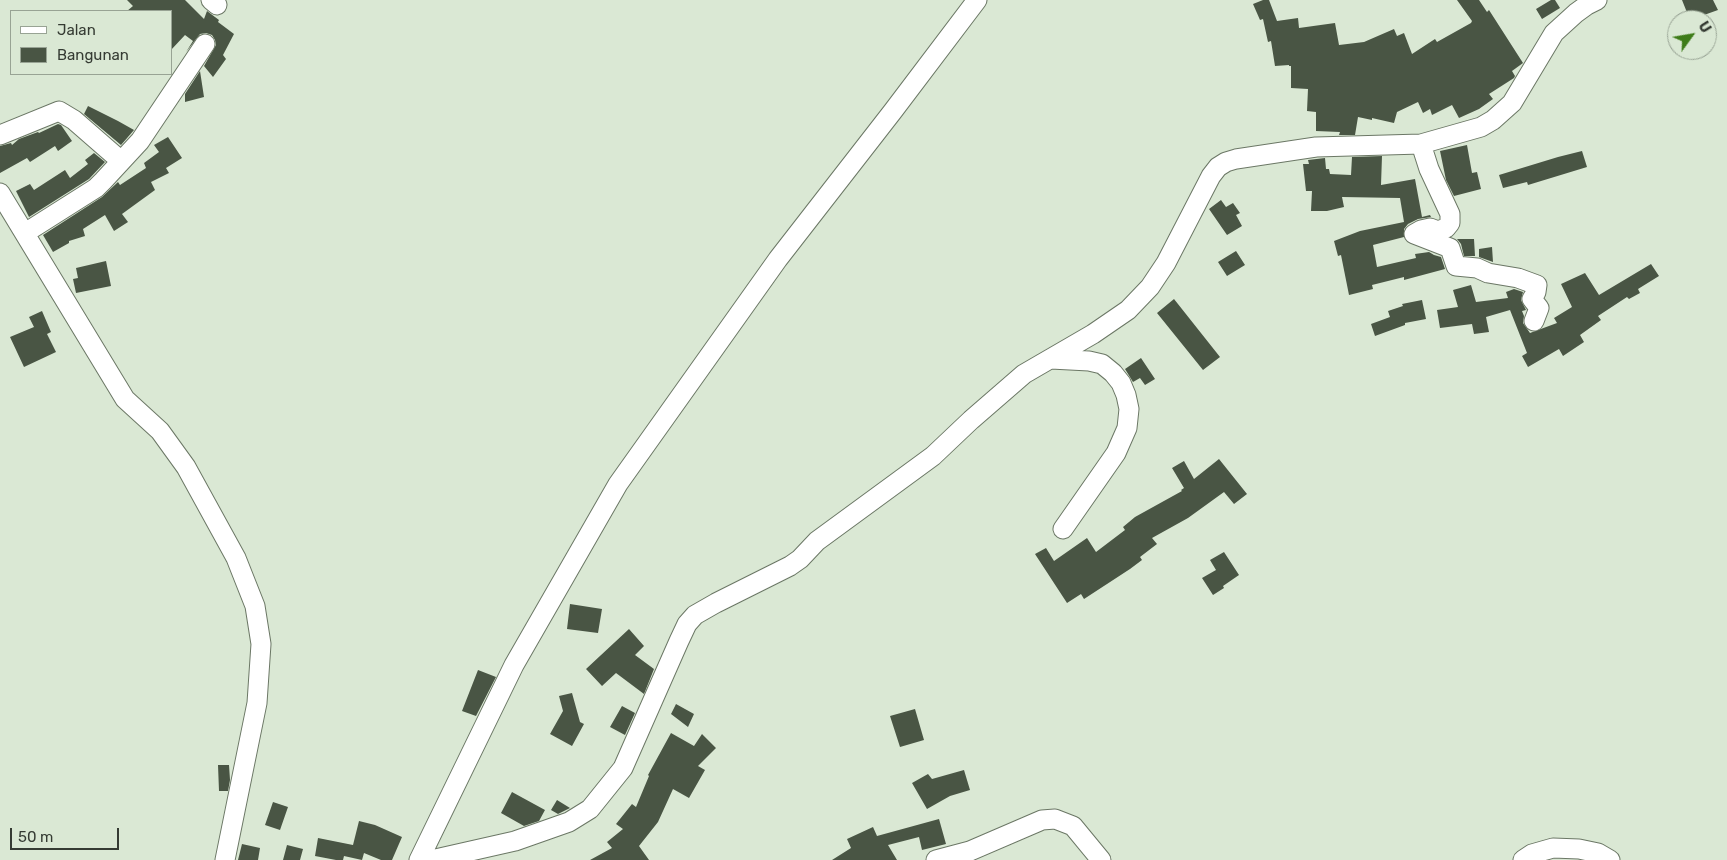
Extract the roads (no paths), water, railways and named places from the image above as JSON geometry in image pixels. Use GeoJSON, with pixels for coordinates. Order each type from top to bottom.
{"type":"FeatureCollection","features":[{"type":"Feature","properties":{"kind":"street"},"geometry":{"type":"LineString","coordinates":[[419,860],[514,665],[618,484],[778,259],[977,0]]}},
{"type":"Feature","properties":{"kind":"street"},"geometry":{"type":"LineString","coordinates":[[431,860],[515,841],[569,822],[590,809],[624,768],[679,641],[687,624],[695,615],[716,602],[795,563],[817,541],[933,456],[1024,374],[1093,334],[1128,310],[1150,287],[1166,263],[1211,176],[1218,167],[1226,162],[1316,147],[1421,144],[1481,127],[1493,120],[1512,102],[1554,33],[1576,13],[1597,0]]}},
{"type":"Feature","properties":{"kind":"street"},"geometry":{"type":"LineString","coordinates":[[25,234],[96,188],[140,141],[206,44]]}},
{"type":"Feature","properties":{"kind":"street"},"geometry":{"type":"LineString","coordinates":[[0,134],[59,111],[74,120],[121,160]]}},
{"type":"Feature","properties":{"kind":"street"},"geometry":{"type":"LineString","coordinates":[[1421,144],[1429,169],[1450,214],[1450,223],[1446,228],[1438,231],[1430,228],[1414,234],[1450,248],[1456,266],[1477,268],[1488,273],[1518,278],[1537,285],[1532,299],[1539,308],[1534,321]]}},
{"type":"Feature","properties":{"kind":"street"},"geometry":{"type":"LineString","coordinates":[[0,192],[125,399],[160,430],[186,467],[236,558],[255,606],[261,644],[257,703],[225,860]]}},
{"type":"Feature","properties":{"kind":"street"},"geometry":{"type":"LineString","coordinates":[[1051,359],[1089,361],[1102,364],[1121,383],[1129,408],[1127,428],[1116,453],[1063,529]]}},
{"type":"Feature","properties":{"kind":"street"},"geometry":{"type":"LineString","coordinates":[[936,860],[970,850],[1042,820],[1055,819],[1073,826],[1101,860]]}},
{"type":"Feature","properties":{"kind":"street"},"geometry":{"type":"LineString","coordinates":[[1523,860],[1532,854],[1553,848],[1579,849],[1598,853],[1610,860]]}}]}
